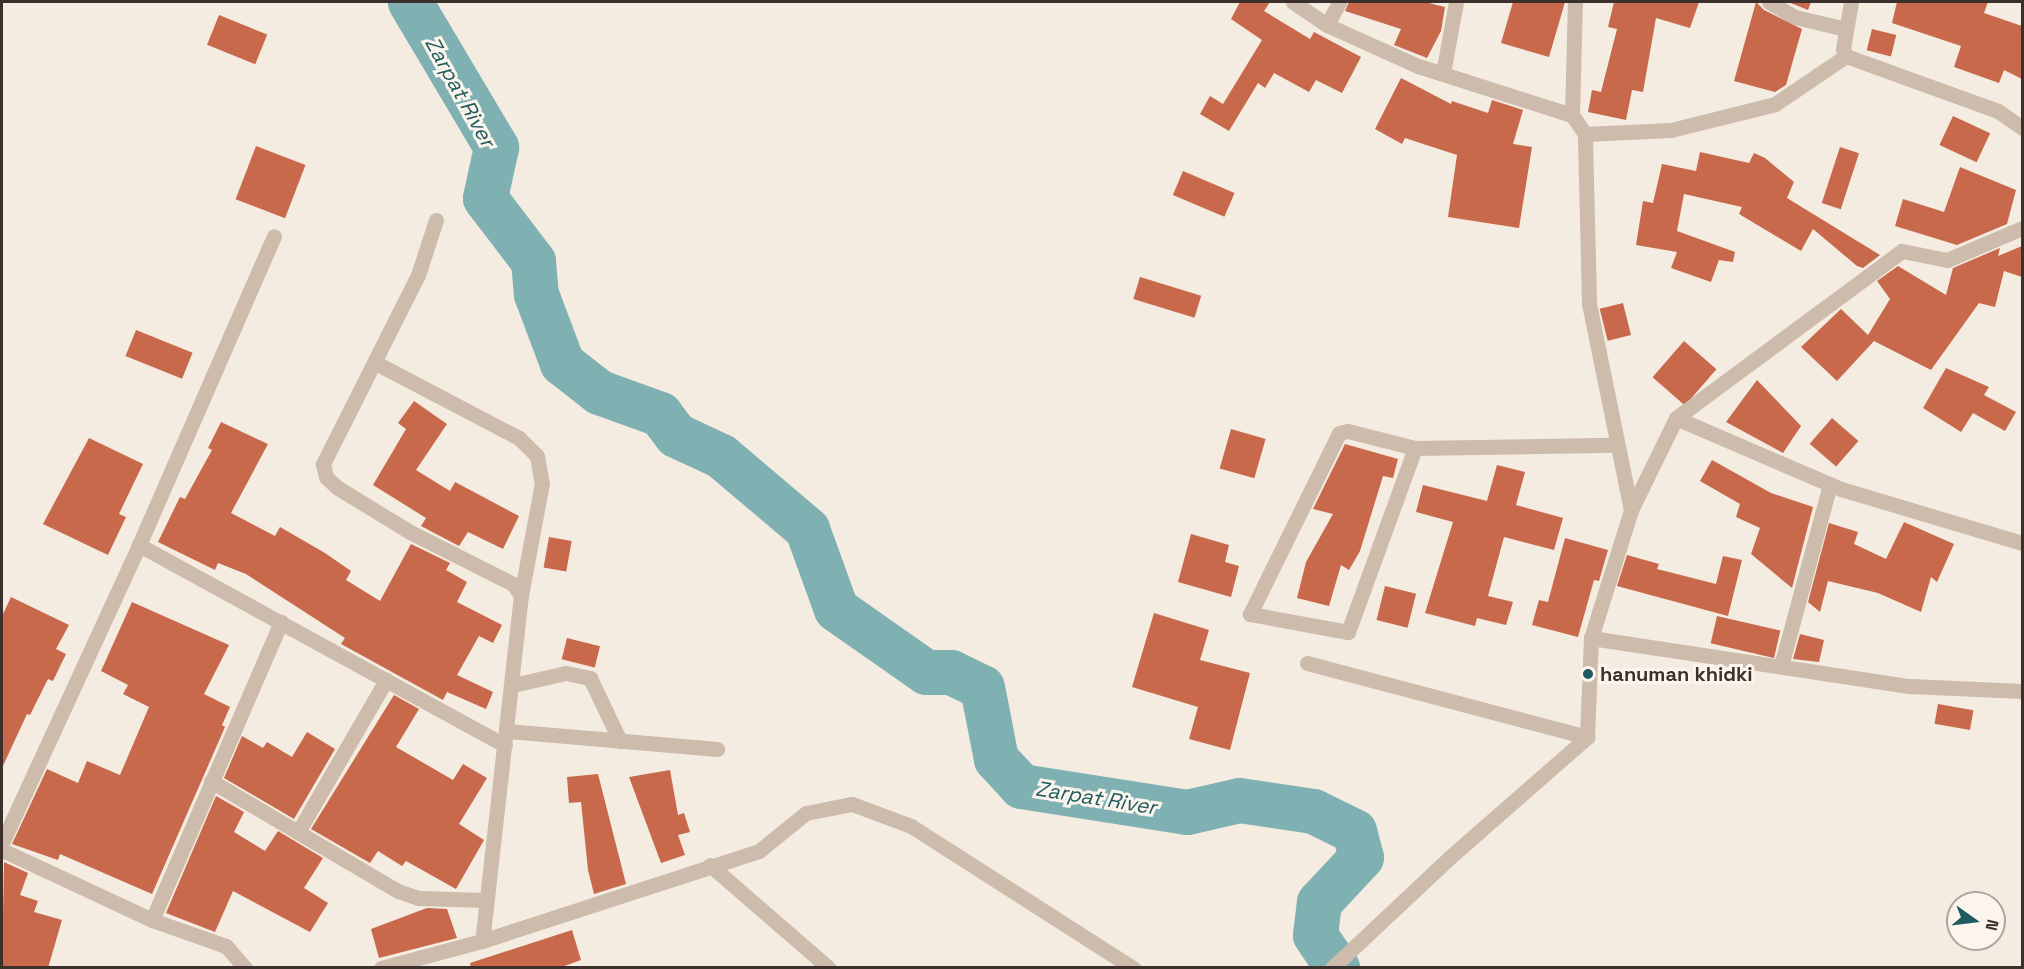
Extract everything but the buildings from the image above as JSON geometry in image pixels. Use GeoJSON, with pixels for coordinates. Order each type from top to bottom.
{"type":"FeatureCollection","features":[{"type":"Feature","properties":{"kind":"street"},"geometry":{"type":"LineString","coordinates":[[1293,2],[1327,25],[1418,66],[1572,115]]}},
{"type":"Feature","properties":{"kind":"street"},"geometry":{"type":"LineString","coordinates":[[1327,25],[1339,2]]}},
{"type":"Feature","properties":{"kind":"street"},"geometry":{"type":"LineString","coordinates":[[1443,73],[1456,2]]}},
{"type":"Feature","properties":{"kind":"street"},"geometry":{"type":"LineString","coordinates":[[1575,2],[1572,115],[1585,134],[1589,303],[1630,510]]}},
{"type":"Feature","properties":{"kind":"street"},"geometry":{"type":"LineString","coordinates":[[1769,2],[1795,17],[1846,30]]}},
{"type":"Feature","properties":{"kind":"street"},"geometry":{"type":"LineString","coordinates":[[1846,56],[1846,30],[1851,2]]}},
{"type":"Feature","properties":{"kind":"street"},"geometry":{"type":"LineString","coordinates":[[1585,134],[1678,129],[1775,104],[1846,56]]}},
{"type":"Feature","properties":{"kind":"street"},"geometry":{"type":"LineString","coordinates":[[1846,56],[1998,111],[2022,128]]}},
{"type":"Feature","properties":{"kind":"street"},"geometry":{"type":"LineString","coordinates":[[436,220],[418,275],[328,448],[323,464],[326,477],[410,531],[513,584],[521,595]]}},
{"type":"Feature","properties":{"kind":"street"},"geometry":{"type":"LineString","coordinates":[[1332,968],[1449,858],[1587,737],[1591,638],[1630,510],[1676,418],[1902,251],[1947,260],[2022,228]]}},
{"type":"Feature","properties":{"kind":"street"},"geometry":{"type":"LineString","coordinates":[[2,843],[139,544],[274,236]]}},
{"type":"Feature","properties":{"kind":"street"},"geometry":{"type":"LineString","coordinates":[[374,362],[519,438],[537,456],[542,483],[521,595],[513,684],[485,900],[483,941]]}},
{"type":"Feature","properties":{"kind":"street"},"geometry":{"type":"LineString","coordinates":[[1676,418],[1830,484],[2022,543]]}},
{"type":"Feature","properties":{"kind":"street"},"geometry":{"type":"LineString","coordinates":[[1415,448],[1348,632],[1250,614],[1339,433],[1348,430],[1415,448],[1616,445]]}},
{"type":"Feature","properties":{"kind":"street"},"geometry":{"type":"LineString","coordinates":[[1781,666],[1830,484]]}},
{"type":"Feature","properties":{"kind":"street"},"geometry":{"type":"LineString","coordinates":[[139,544],[386,680],[506,738],[620,741],[717,749]]}},
{"type":"Feature","properties":{"kind":"street"},"geometry":{"type":"LineString","coordinates":[[152,920],[281,622]]}},
{"type":"Feature","properties":{"kind":"street"},"geometry":{"type":"LineString","coordinates":[[1591,638],[1910,686],[2022,692]]}},
{"type":"Feature","properties":{"kind":"street"},"geometry":{"type":"LineString","coordinates":[[1307,663],[1587,737]]}},
{"type":"Feature","properties":{"kind":"street"},"geometry":{"type":"LineString","coordinates":[[513,684],[566,673],[590,678],[620,741]]}},
{"type":"Feature","properties":{"kind":"street"},"geometry":{"type":"LineString","coordinates":[[298,832],[386,680]]}},
{"type":"Feature","properties":{"kind":"street"},"geometry":{"type":"LineString","coordinates":[[211,782],[408,895],[485,900]]}},
{"type":"Feature","properties":{"kind":"street"},"geometry":{"type":"LineString","coordinates":[[381,968],[483,941],[710,865],[759,851],[806,813],[852,804],[911,826],[1133,968]]}},
{"type":"Feature","properties":{"kind":"street"},"geometry":{"type":"LineString","coordinates":[[2,850],[152,920],[226,946],[245,968]]}},
{"type":"Feature","properties":{"kind":"street"},"geometry":{"type":"LineString","coordinates":[[710,865],[829,968]]}},
{"type":"Feature","properties":{"kind":"waterway","name":"Zarpat River"},"geometry":{"type":"LineString","coordinates":[[410,2],[496,147],[485,198],[533,261],[536,294],[562,363],[599,392],[660,414],[676,435],[721,456],[807,529],[836,609],[926,672],[951,672],[982,687],[996,759],[1021,786],[1187,812],[1239,800],[1313,811],[1354,831],[1361,857],[1319,902],[1315,935],[1337,968]]}},
{"type":"Feature","properties":{"kind":"place","name":"hanuman khidki"},"geometry":{"type":"Point","coordinates":[1588,674]}}]}
